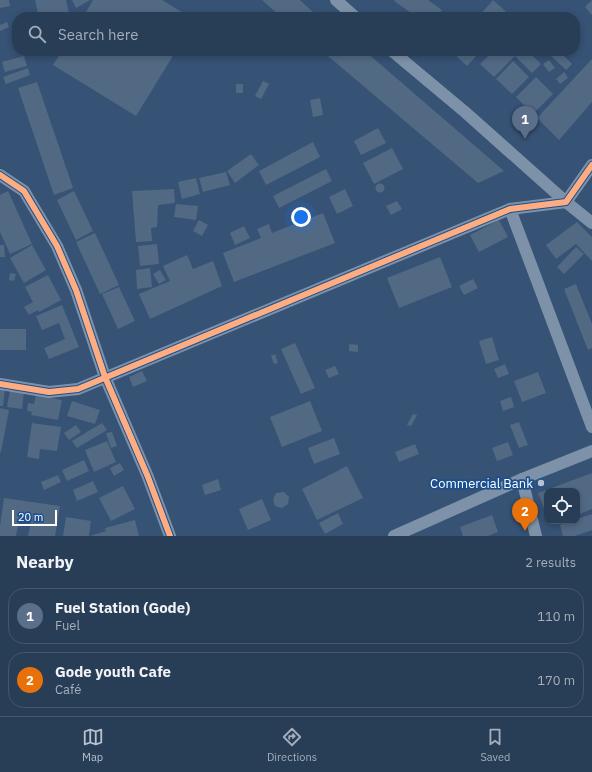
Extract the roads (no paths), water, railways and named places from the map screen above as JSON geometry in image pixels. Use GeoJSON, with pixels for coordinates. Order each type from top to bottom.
{"type":"FeatureCollection","features":[{"type":"Feature","properties":{"kind":"street"},"geometry":{"type":"LineString","coordinates":[[336,0],[349,12]]}},
{"type":"Feature","properties":{"kind":"street"},"geometry":{"type":"LineString","coordinates":[[398,56],[466,112],[566,202],[592,223]]}},
{"type":"Feature","properties":{"kind":"street"},"geometry":{"type":"LineString","coordinates":[[0,384],[49,392],[78,389],[510,209],[566,202],[592,165]]}},
{"type":"Feature","properties":{"kind":"street"},"geometry":{"type":"LineString","coordinates":[[0,176],[24,191],[57,246],[76,290],[105,377],[148,478],[170,536]]}},
{"type":"Feature","properties":{"kind":"street"},"geometry":{"type":"LineString","coordinates":[[510,209],[592,427]]}},
{"type":"Feature","properties":{"kind":"street"},"geometry":{"type":"LineString","coordinates":[[394,536],[522,479],[592,451]]}},
{"type":"Feature","properties":{"kind":"street"},"geometry":{"type":"LineString","coordinates":[[522,479],[536,536]]}},
{"type":"Feature","properties":{"kind":"place","name":"Fuel Station (Gode)"},"geometry":{"type":"Point","coordinates":[525,139]}},
{"type":"Feature","properties":{"kind":"place","name":"Commercial Bank"},"geometry":{"type":"Point","coordinates":[541,483]}},
{"type":"Feature","properties":{"kind":"place","name":"Gode youth Cafe"},"geometry":{"type":"Point","coordinates":[525,531]}}]}
